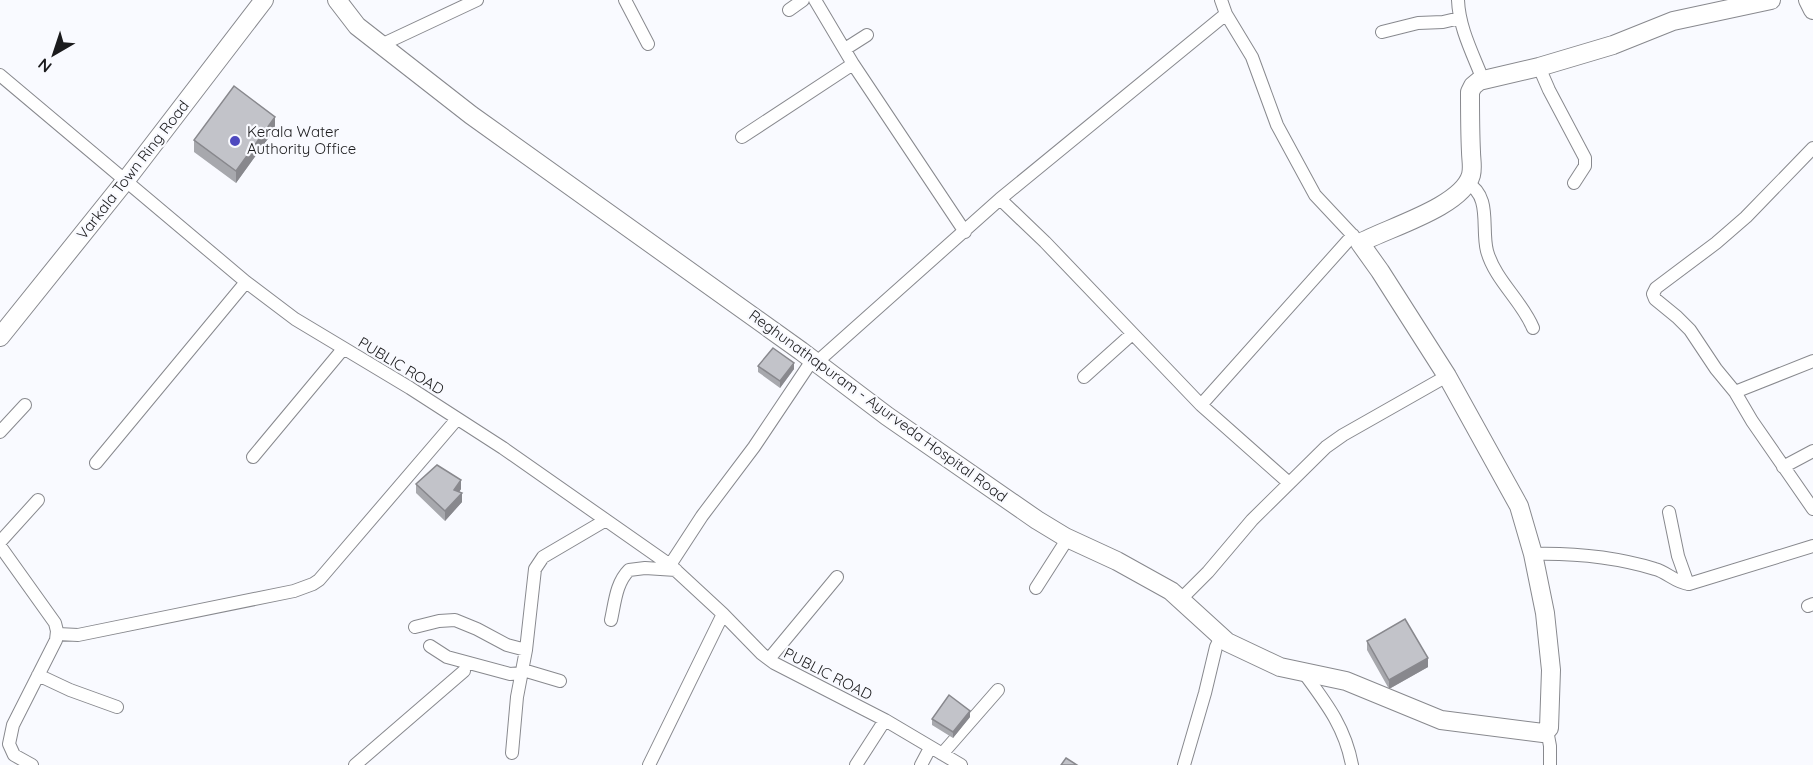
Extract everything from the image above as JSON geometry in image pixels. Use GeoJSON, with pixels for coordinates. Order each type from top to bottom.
{"type":"FeatureCollection","features":[{"type":"Feature","properties":{"kind":"main road","name":"Varkala Town Ring Road"},"geometry":{"type":"LineString","coordinates":[[0,337],[126,180],[264,0]]}},
{"type":"Feature","properties":{"kind":"main road","name":"Reghunathapuram - Ayurveda Hospital Road"},"geometry":{"type":"LineString","coordinates":[[337,0],[357,26],[471,114],[815,361],[887,416],[1036,520],[1171,591],[1221,637],[1250,654],[1280,666],[1346,681],[1441,720],[1543,733],[1547,730]]}},
{"type":"Feature","properties":{"kind":"main road"},"geometry":{"type":"LineString","coordinates":[[1547,730],[1549,728],[1551,670],[1545,613],[1533,554],[1519,506],[1448,376],[1387,280],[1356,239],[1411,222],[1430,212],[1460,191],[1467,183],[1472,170],[1470,92],[1473,86],[1484,80],[1614,45],[1673,21],[1771,0]]}},
{"type":"Feature","properties":{"kind":"street"},"geometry":{"type":"LineString","coordinates":[[381,45],[477,0]]}},
{"type":"Feature","properties":{"kind":"street"},"geometry":{"type":"LineString","coordinates":[[625,0],[648,44]]}},
{"type":"Feature","properties":{"kind":"street"},"geometry":{"type":"LineString","coordinates":[[789,10],[803,0]]}},
{"type":"Feature","properties":{"kind":"street"},"geometry":{"type":"LineString","coordinates":[[815,0],[853,64],[964,232]]}},
{"type":"Feature","properties":{"kind":"street"},"geometry":{"type":"LineString","coordinates":[[1202,405],[1356,239],[1315,195],[1276,125],[1252,57],[1226,14],[1221,0]]}},
{"type":"Feature","properties":{"kind":"street"},"geometry":{"type":"LineString","coordinates":[[1458,0],[1460,18],[1484,80]]}},
{"type":"Feature","properties":{"kind":"street"},"geometry":{"type":"LineString","coordinates":[[611,620],[621,579],[629,570],[674,568],[702,516],[815,361],[1000,199],[1226,14]]}},
{"type":"Feature","properties":{"kind":"street"},"geometry":{"type":"LineString","coordinates":[[1382,32],[1418,23],[1443,22],[1460,18]]}},
{"type":"Feature","properties":{"kind":"street"},"geometry":{"type":"LineString","coordinates":[[845,49],[867,35]]}},
{"type":"Feature","properties":{"kind":"street"},"geometry":{"type":"LineString","coordinates":[[742,137],[853,64]]}},
{"type":"Feature","properties":{"kind":"street"},"geometry":{"type":"LineString","coordinates":[[1539,67],[1585,158],[1585,166],[1574,183]]}},
{"type":"Feature","properties":{"kind":"street","name":"PUBLIC ROAD"},"geometry":{"type":"LineString","coordinates":[[0,75],[246,282],[295,319],[513,454],[674,568],[769,659],[784,669],[885,720],[961,765]]}},
{"type":"Feature","properties":{"kind":"street"},"geometry":{"type":"LineString","coordinates":[[1813,148],[1756,209],[1653,291],[1655,299],[1677,316],[1690,330],[1716,369],[1735,392],[1813,509]]}},
{"type":"Feature","properties":{"kind":"street"},"geometry":{"type":"LineString","coordinates":[[1467,183],[1477,190],[1483,200],[1485,239],[1489,256],[1523,308],[1533,328]]}},
{"type":"Feature","properties":{"kind":"street"},"geometry":{"type":"LineString","coordinates":[[1000,199],[1045,242],[1202,405],[1289,483]]}},
{"type":"Feature","properties":{"kind":"street"},"geometry":{"type":"LineString","coordinates":[[96,463],[246,282]]}},
{"type":"Feature","properties":{"kind":"street"},"geometry":{"type":"LineString","coordinates":[[1084,378],[1132,334]]}},
{"type":"Feature","properties":{"kind":"street"},"geometry":{"type":"LineString","coordinates":[[253,457],[343,349]]}},
{"type":"Feature","properties":{"kind":"street"},"geometry":{"type":"LineString","coordinates":[[1735,392],[1813,362]]}},
{"type":"Feature","properties":{"kind":"street"},"geometry":{"type":"LineString","coordinates":[[1180,600],[1208,572],[1252,520],[1326,447],[1343,435],[1448,376]]}},
{"type":"Feature","properties":{"kind":"street"},"geometry":{"type":"LineString","coordinates":[[0,432],[25,405]]}},
{"type":"Feature","properties":{"kind":"street"},"geometry":{"type":"LineString","coordinates":[[58,634],[78,635],[294,591],[313,585],[457,419]]}},
{"type":"Feature","properties":{"kind":"street"},"geometry":{"type":"LineString","coordinates":[[1783,467],[1813,451]]}},
{"type":"Feature","properties":{"kind":"street"},"geometry":{"type":"LineString","coordinates":[[32,765],[17,758],[11,750],[9,740],[14,721],[58,634],[55,623],[0,544],[38,500]]}},
{"type":"Feature","properties":{"kind":"street"},"geometry":{"type":"LineString","coordinates":[[1669,512],[1678,556],[1688,584]]}},
{"type":"Feature","properties":{"kind":"street"},"geometry":{"type":"LineString","coordinates":[[512,753],[517,697],[526,650],[535,569],[543,557],[606,520]]}},
{"type":"Feature","properties":{"kind":"street"},"geometry":{"type":"LineString","coordinates":[[1036,588],[1068,538]]}},
{"type":"Feature","properties":{"kind":"street"},"geometry":{"type":"LineString","coordinates":[[1533,554],[1601,556],[1653,568],[1688,584],[1813,546]]}},
{"type":"Feature","properties":{"kind":"street"},"geometry":{"type":"LineString","coordinates":[[769,659],[837,577]]}},
{"type":"Feature","properties":{"kind":"street"},"geometry":{"type":"LineString","coordinates":[[649,765],[723,614]]}},
{"type":"Feature","properties":{"kind":"street"},"geometry":{"type":"LineString","coordinates":[[415,627],[455,620],[507,645],[526,650]]}},
{"type":"Feature","properties":{"kind":"street"},"geometry":{"type":"LineString","coordinates":[[1184,765],[1216,647],[1221,637]]}},
{"type":"Feature","properties":{"kind":"street"},"geometry":{"type":"LineString","coordinates":[[430,646],[447,657],[510,674],[523,671],[560,681]]}},
{"type":"Feature","properties":{"kind":"street"},"geometry":{"type":"LineString","coordinates":[[355,765],[464,671]]}},
{"type":"Feature","properties":{"kind":"street"},"geometry":{"type":"LineString","coordinates":[[1304,673],[1336,717],[1346,741],[1352,765]]}},
{"type":"Feature","properties":{"kind":"street"},"geometry":{"type":"LineString","coordinates":[[38,675],[70,690],[117,707]]}},
{"type":"Feature","properties":{"kind":"street"},"geometry":{"type":"LineString","coordinates":[[921,765],[998,690]]}},
{"type":"Feature","properties":{"kind":"street"},"geometry":{"type":"LineString","coordinates":[[856,765],[885,720]]}},
{"type":"Feature","properties":{"kind":"street"},"geometry":{"type":"LineString","coordinates":[[0,725],[14,721]]}},
{"type":"Feature","properties":{"kind":"street"},"geometry":{"type":"LineString","coordinates":[[1547,730],[1550,765]]}},
{"type":"Feature","properties":{"kind":"street"},"geometry":{"type":"LineString","coordinates":[[930,765],[936,751]]}},
{"type":"Feature","properties":{"kind":"building","name":"Kerala Water Authority Office"},"geometry":{"type":"Polygon","coordinates":[[[234,86],[275,117],[236,171],[194,140],[234,86]]]}},
{"type":"Feature","properties":{"kind":"building"},"geometry":{"type":"Polygon","coordinates":[[[773,348],[794,363],[780,381],[758,366],[773,348]]]}},
{"type":"Feature","properties":{"kind":"building"},"geometry":{"type":"Polygon","coordinates":[[[437,465],[461,480],[454,490],[462,493],[445,511],[416,484],[437,465]]]}},
{"type":"Feature","properties":{"kind":"building"},"geometry":{"type":"Polygon","coordinates":[[[1405,619],[1428,658],[1389,680],[1367,641],[1405,619]]]}},
{"type":"Feature","properties":{"kind":"building"},"geometry":{"type":"Polygon","coordinates":[[[949,695],[970,711],[953,732],[932,719],[949,695]]]}},
{"type":"Feature","properties":{"kind":"building"},"geometry":{"type":"Polygon","coordinates":[[[1066,758],[1077,765],[1061,765],[1066,758]]]}},
{"type":"Feature","properties":{"kind":"place","name":"Kerala Water Authority Office"},"geometry":{"type":"Point","coordinates":[235,141]}}]}
